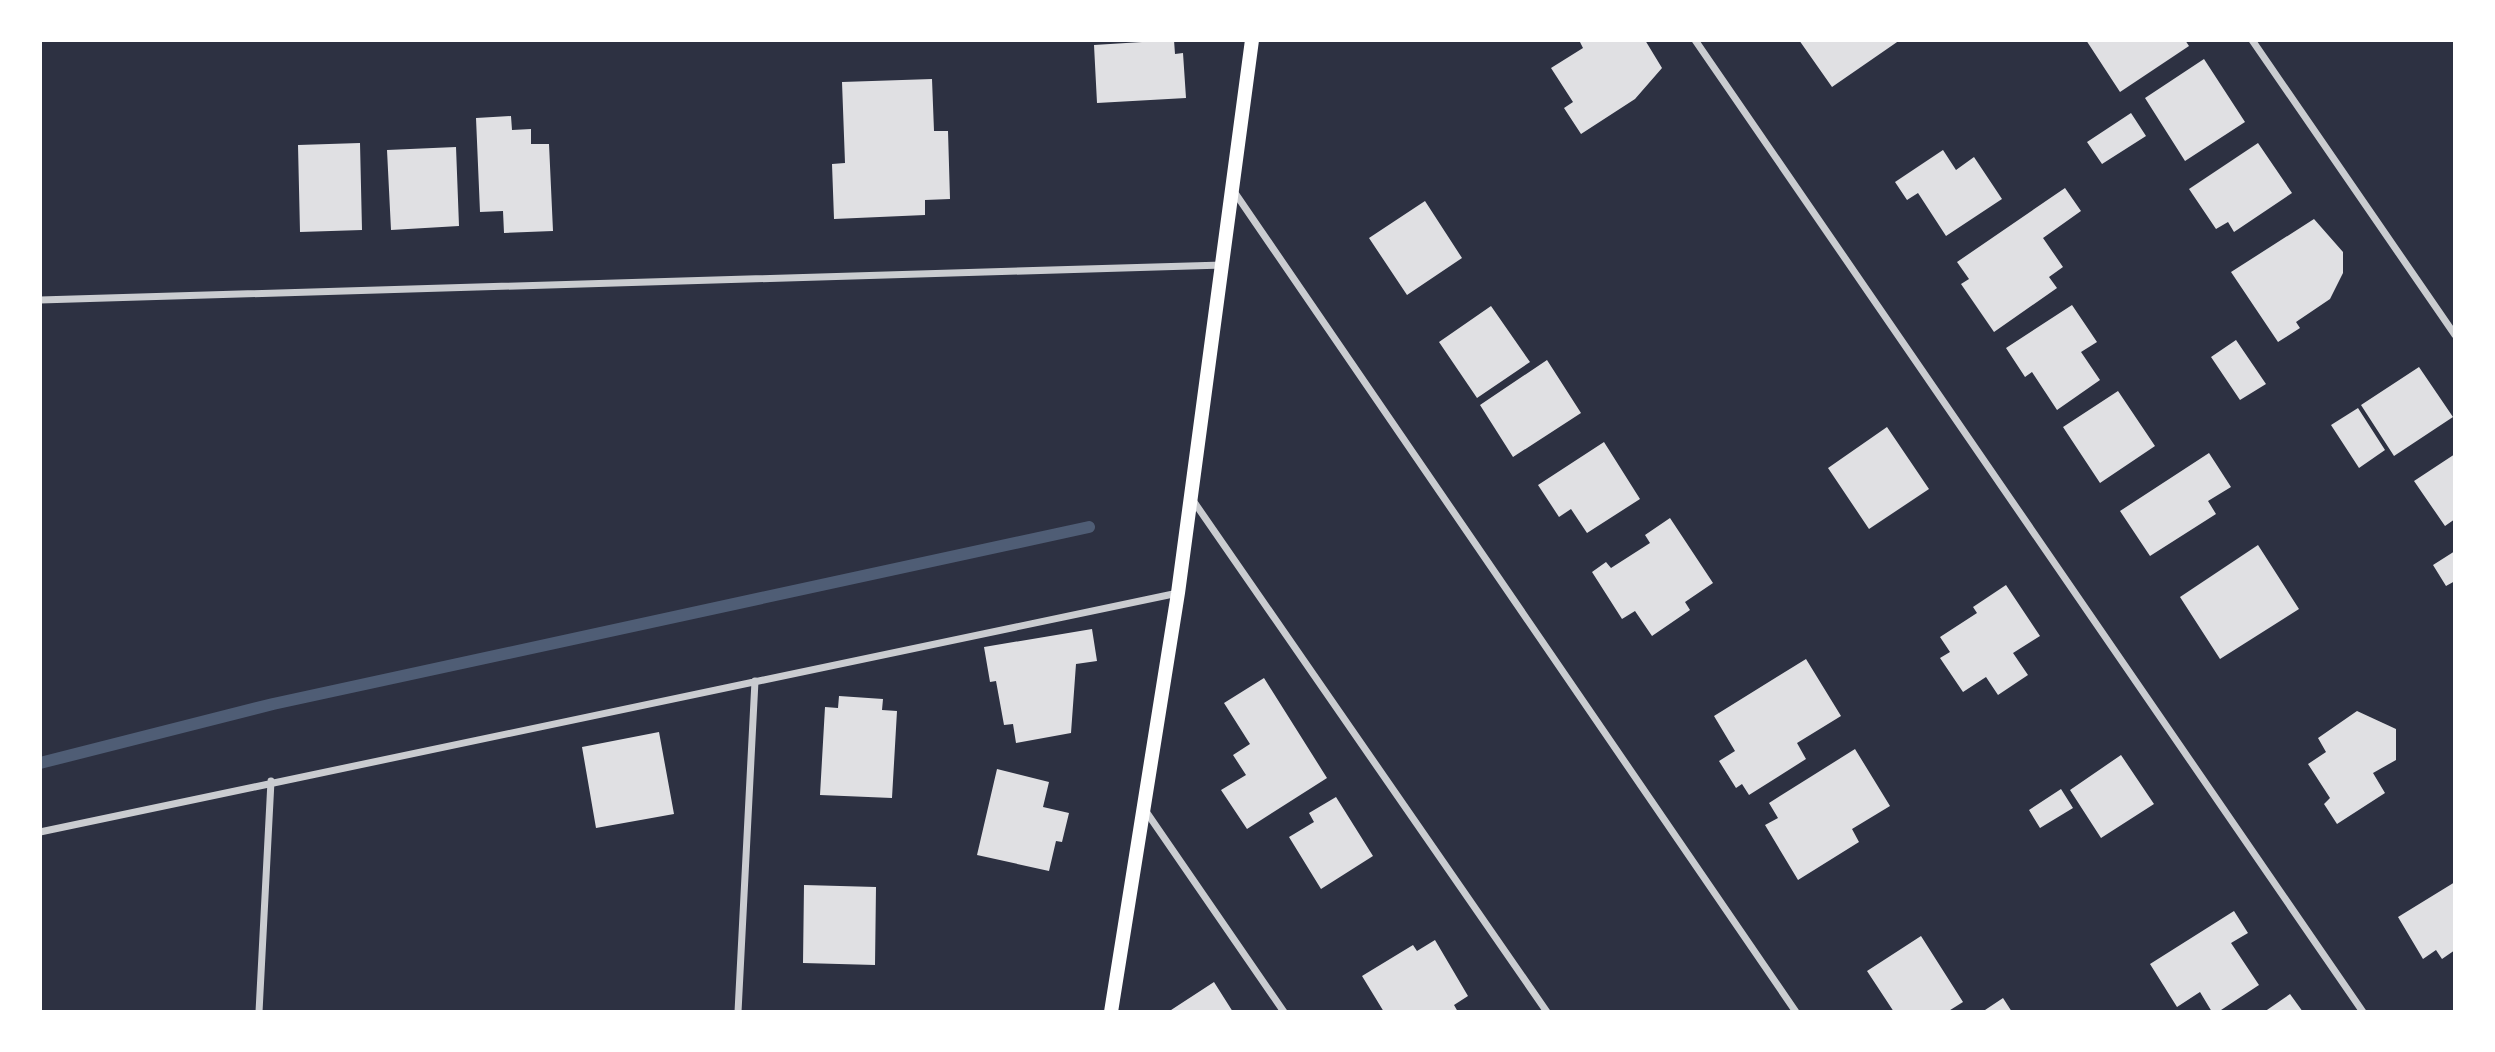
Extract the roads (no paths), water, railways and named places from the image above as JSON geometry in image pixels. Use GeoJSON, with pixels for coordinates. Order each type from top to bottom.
{"type":"FeatureCollection","features":[{"type":"Feature","properties":{"kind":"main road"},"geometry":{"type":"LineString","coordinates":[[1111,1012],[1178,593],[1252,40]]}},
{"type":"Feature","properties":{"kind":"street"},"geometry":{"type":"LineString","coordinates":[[1695,40],[2363,1012]]}},
{"type":"Feature","properties":{"kind":"street"},"geometry":{"type":"LineString","coordinates":[[2252,40],[2455,335]]}},
{"type":"Feature","properties":{"kind":"street"},"geometry":{"type":"LineString","coordinates":[[1233,190],[1796,1012]]}},
{"type":"Feature","properties":{"kind":"street"},"geometry":{"type":"LineString","coordinates":[[40,300],[1224,265]]}},
{"type":"Feature","properties":{"kind":"street"},"geometry":{"type":"LineString","coordinates":[[1191,498],[1547,1012]]}},
{"type":"Feature","properties":{"kind":"street"},"geometry":{"type":"LineString","coordinates":[[40,832],[271,781],[1178,593]]}},
{"type":"Feature","properties":{"kind":"street"},"geometry":{"type":"LineString","coordinates":[[738,1012],[755,681]]}},
{"type":"Feature","properties":{"kind":"street"},"geometry":{"type":"LineString","coordinates":[[259,1012],[271,781]]}},
{"type":"Feature","properties":{"kind":"street"},"geometry":{"type":"LineString","coordinates":[[1145,809],[1284,1012]]}},
{"type":"Feature","properties":{"kind":"waterway"},"geometry":{"type":"LineString","coordinates":[[40,763],[273,704],[1089,527]]}}]}
